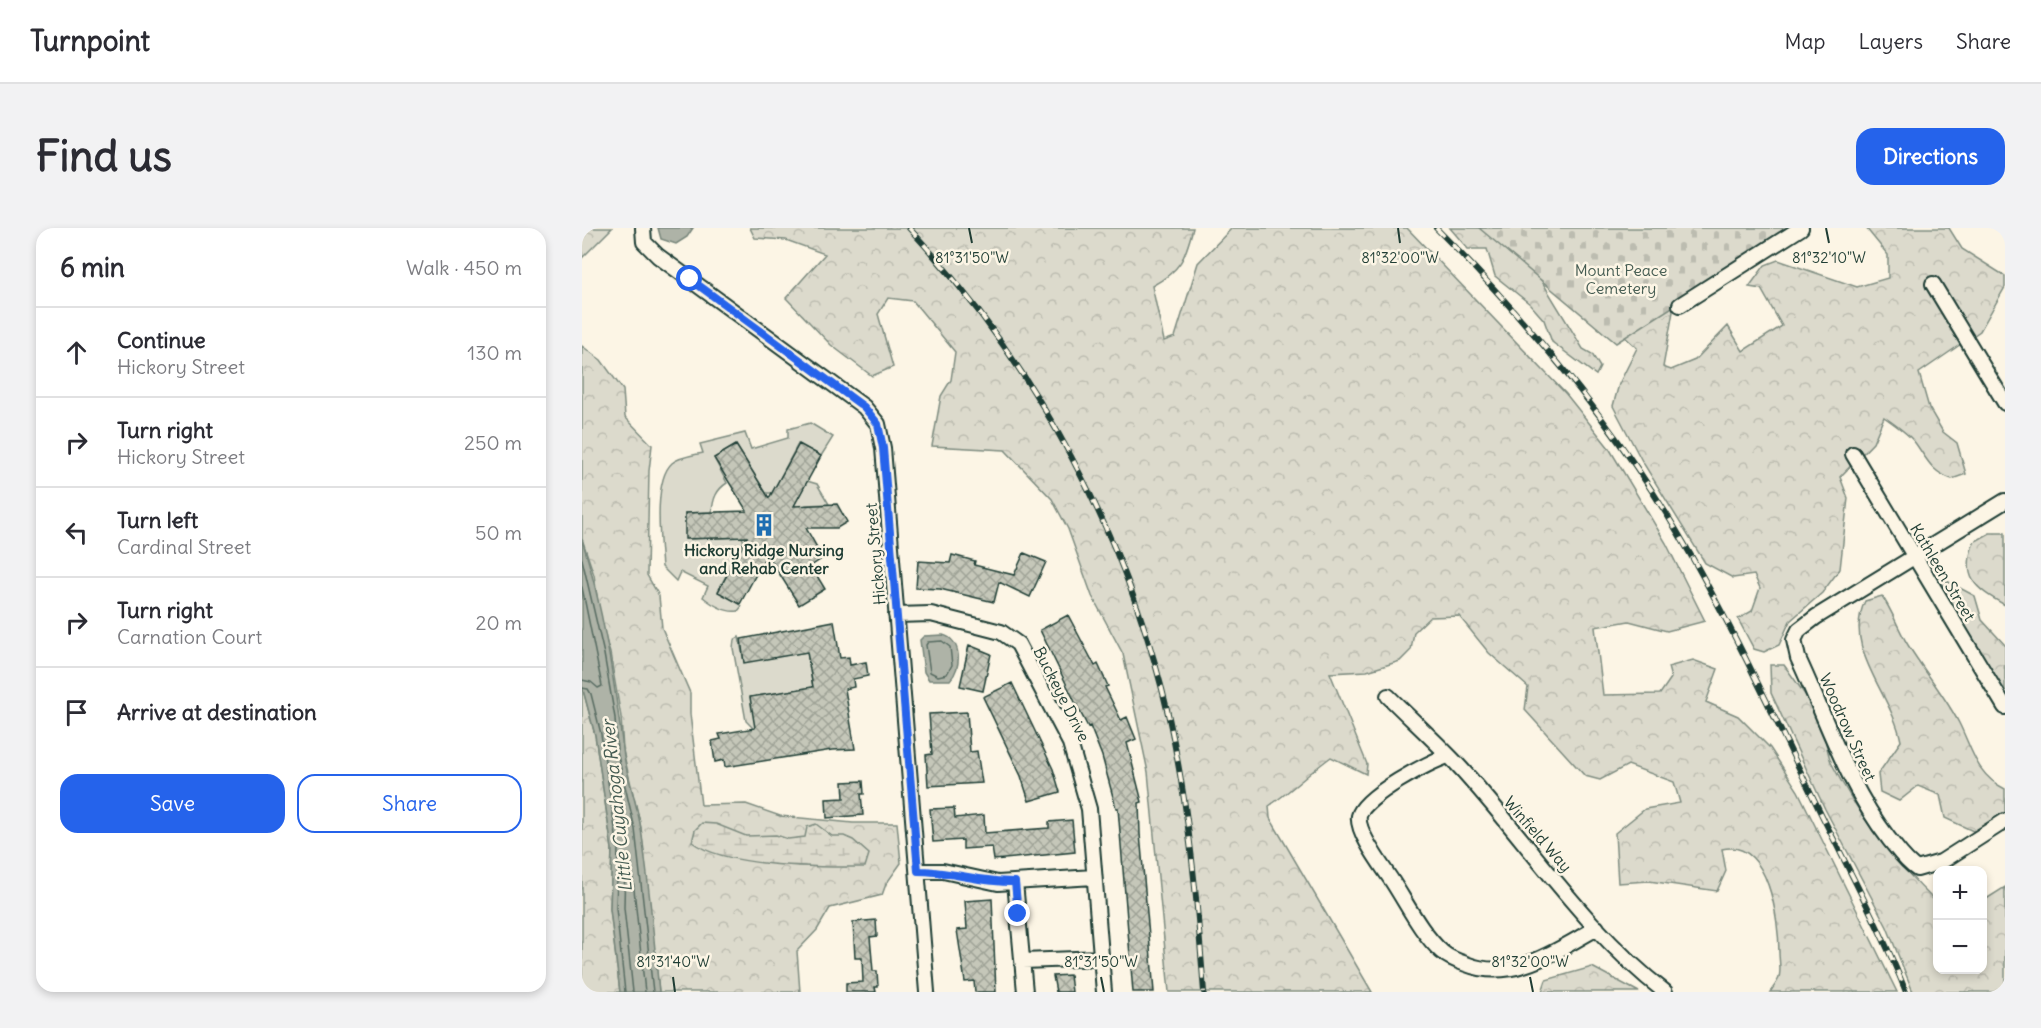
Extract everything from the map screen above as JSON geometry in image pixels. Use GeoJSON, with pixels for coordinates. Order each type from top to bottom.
{"type":"FeatureCollection","features":[{"type":"Feature","properties":{"kind":"street","name":"Hickory Street"},"geometry":{"type":"LineString","coordinates":[[643,228],[645,242],[658,256],[809,366],[872,415],[878,424],[883,448],[927,992]]}},
{"type":"Feature","properties":{"kind":"street"},"geometry":{"type":"LineString","coordinates":[[1680,305],[1801,228]]}},
{"type":"Feature","properties":{"kind":"street"},"geometry":{"type":"LineString","coordinates":[[1933,284],[2005,403]]}},
{"type":"Feature","properties":{"kind":"street","name":"Kathleen Street"},"geometry":{"type":"LineString","coordinates":[[1852,454],[2005,707]]}},
{"type":"Feature","properties":{"kind":"street"},"geometry":{"type":"LineString","coordinates":[[1915,556],[2005,501]]}},
{"type":"Feature","properties":{"kind":"street","name":"Woodrow Street"},"geometry":{"type":"LineString","coordinates":[[1915,556],[1799,630],[1794,640],[1798,658],[1844,765],[1879,825],[1909,864],[1917,869],[1941,862],[2005,821]]}},
{"type":"Feature","properties":{"kind":"street","name":"Buckeye Drive"},"geometry":{"type":"LineString","coordinates":[[896,615],[931,614],[1001,632],[1018,644],[1072,748],[1089,809],[1104,992]]}},
{"type":"Feature","properties":{"kind":"street","name":"Winfield Way"},"geometry":{"type":"LineString","coordinates":[[1388,696],[1448,756],[1597,928],[1635,968],[1665,992]]}},
{"type":"Feature","properties":{"kind":"street"},"geometry":{"type":"LineString","coordinates":[[1448,756],[1439,758],[1378,794],[1364,806],[1359,816],[1360,826],[1368,843],[1431,940],[1453,959],[1474,967],[1503,971],[1546,956],[1597,928]]}},
{"type":"Feature","properties":{"kind":"street"},"geometry":{"type":"LineString","coordinates":[[918,871],[943,871],[998,883],[1094,877]]}},
{"type":"Feature","properties":{"kind":"street"},"geometry":{"type":"LineString","coordinates":[[1015,882],[1025,992]]}},
{"type":"Feature","properties":{"kind":"street"},"geometry":{"type":"LineString","coordinates":[[1023,962],[1101,958]]}},
{"type":"Feature","properties":{"kind":"green space"},"geometry":{"type":"Polygon","coordinates":[[[582,228],[612,228],[582,258],[582,228]]]}},
{"type":"Feature","properties":{"kind":"green space"},"geometry":{"type":"Polygon","coordinates":[[[750,228],[1193,228],[1184,256],[1176,269],[1152,286],[1164,341],[1175,337],[1198,263],[1232,228],[1407,228],[1566,394],[1609,448],[1666,543],[1705,621],[1667,631],[1629,621],[1595,627],[1603,695],[1660,694],[1671,678],[1668,667],[1693,660],[1718,669],[1706,702],[1738,716],[1770,748],[1798,791],[1897,992],[1770,992],[1778,980],[1780,970],[1777,922],[1773,903],[1761,869],[1751,856],[1738,849],[1722,849],[1726,871],[1717,891],[1649,881],[1618,883],[1615,833],[1645,809],[1680,803],[1674,782],[1628,765],[1600,780],[1585,776],[1525,710],[1528,687],[1489,653],[1459,616],[1430,617],[1414,632],[1411,650],[1400,661],[1367,671],[1330,673],[1367,764],[1366,774],[1331,757],[1269,806],[1270,818],[1372,992],[1169,992],[1148,772],[1123,654],[1092,596],[1068,529],[1052,499],[1005,450],[932,446],[941,396],[951,380],[955,352],[913,301],[888,298],[878,314],[893,367],[872,376],[831,345],[786,298],[825,254],[786,240],[755,238],[750,228]]]}},
{"type":"Feature","properties":{"kind":"green space"},"geometry":{"type":"Polygon","coordinates":[[[1450,228],[1530,228],[1535,270],[1583,349],[1592,354],[1600,367],[1596,375],[1552,342],[1544,320],[1530,304],[1495,276],[1487,249],[1468,249],[1450,228]]]}},
{"type":"Feature","properties":{"kind":"green space","name":"Mount Peace Cemetery"},"geometry":{"type":"Polygon","coordinates":[[[1479,228],[1796,228],[1616,343],[1479,228]]]}},
{"type":"Feature","properties":{"kind":"green space"},"geometry":{"type":"Polygon","coordinates":[[[1866,228],[1949,228],[1962,249],[2005,276],[2005,287],[1980,331],[1919,373],[1929,408],[1943,432],[1957,443],[1966,474],[1952,479],[1940,473],[1901,429],[1884,417],[1873,443],[1840,477],[1848,498],[1840,569],[1822,593],[1790,621],[1779,645],[1764,652],[1754,649],[1738,619],[1752,611],[1760,588],[1754,575],[1733,578],[1705,563],[1642,461],[1613,406],[1619,384],[1637,348],[1625,337],[1616,316],[1674,306],[1663,367],[1671,370],[1695,360],[1728,326],[1743,351],[1782,326],[1761,289],[1749,287],[1765,265],[1778,260],[1857,287],[1888,278],[1888,255],[1866,228]]]}},
{"type":"Feature","properties":{"kind":"green space"},"geometry":{"type":"Polygon","coordinates":[[[582,346],[601,360],[623,390],[625,417],[652,445],[649,471],[647,575],[659,596],[662,628],[690,693],[690,714],[701,805],[746,804],[780,816],[853,823],[897,823],[901,863],[886,884],[882,895],[830,908],[817,930],[797,951],[800,992],[659,992],[641,828],[623,751],[621,717],[610,653],[601,624],[594,575],[582,539],[582,346]]]}},
{"type":"Feature","properties":{"kind":"green space"},"geometry":{"type":"Polygon","coordinates":[[[810,423],[833,437],[821,456],[798,444],[772,493],[766,493],[736,445],[714,458],[727,483],[716,495],[712,512],[685,513],[686,539],[742,537],[744,542],[718,591],[742,606],[738,611],[724,610],[711,603],[703,597],[708,586],[680,572],[676,581],[662,567],[659,527],[662,483],[672,463],[703,453],[700,444],[745,433],[751,449],[788,438],[788,429],[810,423]]]}},
{"type":"Feature","properties":{"kind":"green space"},"geometry":{"type":"Polygon","coordinates":[[[807,481],[817,484],[829,504],[806,505],[794,513],[794,505],[807,481]]]}},
{"type":"Feature","properties":{"kind":"green space"},"geometry":{"type":"Polygon","coordinates":[[[1990,533],[2005,533],[2005,605],[1978,587],[1970,573],[1970,554],[1974,542],[1990,533]]]}},
{"type":"Feature","properties":{"kind":"green space"},"geometry":{"type":"Polygon","coordinates":[[[1941,578],[1975,596],[1982,620],[2005,645],[2005,698],[1946,597],[1941,578]]]}},
{"type":"Feature","properties":{"kind":"green space"},"geometry":{"type":"Polygon","coordinates":[[[1882,596],[1908,645],[1959,723],[1981,769],[2005,789],[2005,815],[1994,824],[1975,832],[1945,818],[1940,795],[1918,786],[1899,801],[1880,792],[1878,774],[1901,741],[1896,723],[1864,654],[1860,637],[1860,619],[1865,601],[1882,596]]]}},
{"type":"Feature","properties":{"kind":"green space"},"geometry":{"type":"Polygon","coordinates":[[[739,637],[744,662],[807,652],[813,687],[750,697],[832,708],[753,737],[752,727],[746,721],[733,648],[734,640],[739,637]]]}},
{"type":"Feature","properties":{"kind":"green space"},"geometry":{"type":"Polygon","coordinates":[[[1770,665],[1784,665],[1817,716],[1823,729],[1832,764],[1854,802],[1892,855],[1933,899],[1933,974],[1987,974],[1987,898],[2005,887],[2005,992],[1913,992],[1887,927],[1825,809],[1771,693],[1770,665]]]}},
{"type":"Feature","properties":{"kind":"green space"},"geometry":{"type":"Polygon","coordinates":[[[582,686],[595,735],[612,849],[610,909],[620,992],[582,992],[582,686]]]}},
{"type":"Feature","properties":{"kind":"green space"},"geometry":{"type":"Polygon","coordinates":[[[702,823],[716,824],[746,836],[776,835],[788,839],[805,837],[807,827],[816,824],[832,836],[844,836],[853,840],[869,854],[865,867],[800,866],[727,857],[707,851],[692,842],[695,830],[702,823]]]}},
{"type":"Feature","properties":{"kind":"green space"},"geometry":{"type":"Polygon","coordinates":[[[1592,967],[1639,992],[1542,992],[1546,980],[1592,967]]]}},
{"type":"Feature","properties":{"kind":"water"},"geometry":{"type":"Polygon","coordinates":[[[658,228],[693,228],[687,237],[676,244],[661,239],[658,228]]]}},
{"type":"Feature","properties":{"kind":"water","name":"Little Cuyahoga River"},"geometry":{"type":"Polygon","coordinates":[[[582,539],[602,617],[624,759],[641,829],[659,992],[620,992],[610,909],[612,849],[595,735],[582,686],[582,539]]]}},
{"type":"Feature","properties":{"kind":"water"},"geometry":{"type":"Polygon","coordinates":[[[943,635],[954,642],[957,648],[957,669],[950,680],[929,680],[924,672],[920,640],[924,636],[943,635]]]}},
{"type":"Feature","properties":{"kind":"building","name":"Hickory Ridge Nursing and Rehab Center"},"geometry":{"type":"Polygon","coordinates":[[[799,444],[821,456],[794,506],[837,504],[847,522],[837,528],[806,528],[823,558],[811,566],[825,589],[799,605],[767,554],[740,604],[718,592],[747,537],[685,539],[685,513],[747,511],[714,458],[736,445],[769,498],[799,444]]]}},
{"type":"Feature","properties":{"kind":"building"},"geometry":{"type":"Polygon","coordinates":[[[1024,553],[1046,562],[1030,597],[999,582],[994,602],[940,589],[916,588],[918,561],[950,563],[952,555],[975,561],[974,565],[1014,575],[1024,553]]]}},
{"type":"Feature","properties":{"kind":"building"},"geometry":{"type":"Polygon","coordinates":[[[1068,615],[1095,666],[1098,664],[1108,686],[1105,687],[1121,720],[1127,717],[1136,739],[1127,743],[1142,802],[1139,803],[1140,834],[1154,992],[1133,992],[1118,808],[1116,808],[1102,756],[1090,726],[1088,727],[1040,630],[1068,615]]]}},
{"type":"Feature","properties":{"kind":"building"},"geometry":{"type":"Polygon","coordinates":[[[834,621],[840,658],[849,657],[850,665],[866,662],[868,676],[853,679],[854,687],[845,689],[855,749],[832,750],[725,767],[724,760],[715,762],[712,741],[721,739],[719,734],[755,728],[750,697],[813,687],[807,652],[744,663],[741,639],[834,621]]]}},
{"type":"Feature","properties":{"kind":"building"},"geometry":{"type":"Polygon","coordinates":[[[969,645],[991,654],[983,691],[960,686],[969,645]]]}},
{"type":"Feature","properties":{"kind":"building"},"geometry":{"type":"Polygon","coordinates":[[[1012,683],[1053,769],[1060,792],[1029,801],[1021,776],[983,697],[1012,683]]]}},
{"type":"Feature","properties":{"kind":"building"},"geometry":{"type":"Polygon","coordinates":[[[967,712],[970,752],[977,751],[982,783],[928,786],[926,755],[932,754],[929,714],[967,712]]]}},
{"type":"Feature","properties":{"kind":"building"},"geometry":{"type":"Polygon","coordinates":[[[863,781],[864,794],[861,794],[863,815],[827,818],[826,799],[844,798],[843,782],[863,781]]]}},
{"type":"Feature","properties":{"kind":"building"},"geometry":{"type":"Polygon","coordinates":[[[954,808],[955,818],[984,815],[985,833],[1049,828],[1049,822],[1072,820],[1075,852],[994,860],[992,847],[963,849],[963,840],[933,842],[930,809],[954,808]]]}},
{"type":"Feature","properties":{"kind":"building"},"geometry":{"type":"Polygon","coordinates":[[[992,899],[996,992],[975,992],[974,981],[965,982],[957,930],[967,929],[965,901],[992,899]]]}},
{"type":"Feature","properties":{"kind":"building"},"geometry":{"type":"Polygon","coordinates":[[[876,920],[877,936],[870,937],[873,971],[877,971],[876,992],[846,992],[846,983],[863,982],[862,958],[855,958],[853,922],[876,920]]]}},
{"type":"Feature","properties":{"kind":"building"},"geometry":{"type":"Polygon","coordinates":[[[1070,975],[1072,992],[1056,992],[1053,976],[1070,975]]]}},
{"type":"Feature","properties":{"kind":"railway"},"geometry":{"type":"LineString","coordinates":[[909,228],[955,281],[997,336],[1036,395],[1071,456],[1102,519],[1129,584],[1151,651],[1176,752],[1191,854],[1204,992]]}},
{"type":"Feature","properties":{"kind":"railway"},"geometry":{"type":"LineString","coordinates":[[1436,228],[1503,299],[1566,373],[1625,451],[1678,533],[1747,661],[1872,916],[1906,992]]}},
{"type":"Feature","properties":{"kind":"place","name":"Hickory Ridge Nursing and Rehab Center"},"geometry":{"type":"Point","coordinates":[764,525]}},
{"type":"Feature","properties":{"kind":"route"},"geometry":{"type":"LineString","coordinates":[[690,279],[864,407],[878,424],[883,448],[918,871],[943,871],[998,883],[1015,882],[1018,914]]}}]}
